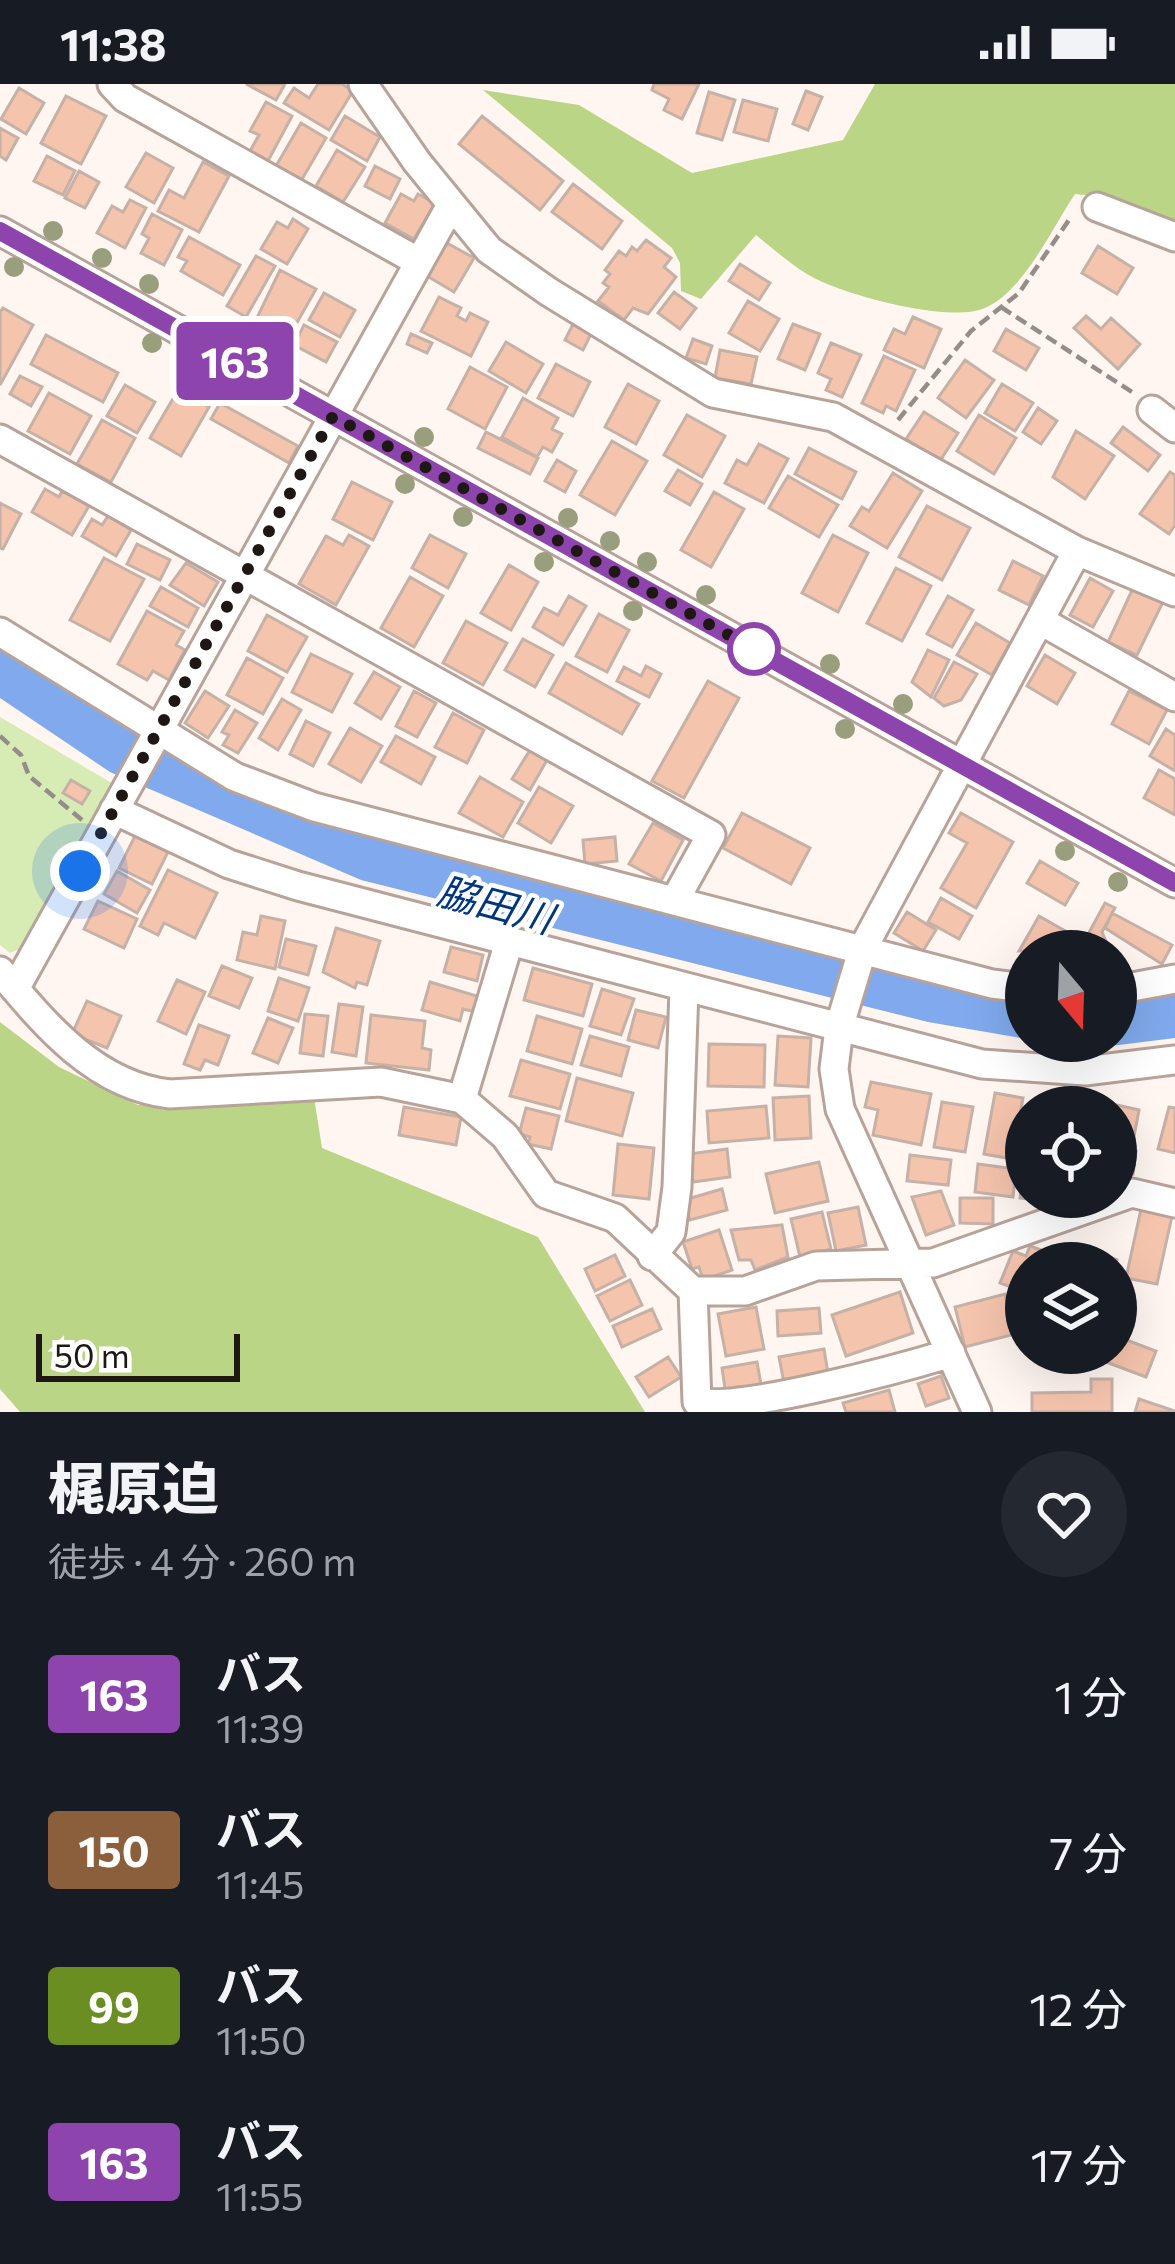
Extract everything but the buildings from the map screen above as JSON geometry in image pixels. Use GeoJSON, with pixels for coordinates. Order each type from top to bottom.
{"type":"FeatureCollection","features":[{"type":"Feature","properties":{"kind":"street"},"geometry":{"type":"LineString","coordinates":[[112,84],[125,98],[419,262]]}},
{"type":"Feature","properties":{"kind":"street"},"geometry":{"type":"LineString","coordinates":[[363,84],[490,250],[713,393],[833,417],[1077,551],[1175,592]]}},
{"type":"Feature","properties":{"kind":"street"},"geometry":{"type":"LineString","coordinates":[[452,205],[112,814],[7,980],[74,1050],[137,1090],[170,1094],[380,1082],[462,1099],[505,1136],[546,1194],[615,1218],[694,1291],[745,1291],[816,1266],[912,1267],[1132,1193],[1175,1203]]}},
{"type":"Feature","properties":{"kind":"street"},"geometry":{"type":"LineString","coordinates":[[1097,207],[1175,237]]}},
{"type":"Feature","properties":{"kind":"street"},"geometry":{"type":"LineString","coordinates":[[0,231],[1175,883]]}},
{"type":"Feature","properties":{"kind":"street"},"geometry":{"type":"LineString","coordinates":[[1152,410],[1175,428]]}},
{"type":"Feature","properties":{"kind":"street"},"geometry":{"type":"LineString","coordinates":[[0,439],[711,835],[675,899]]}},
{"type":"Feature","properties":{"kind":"street"},"geometry":{"type":"LineString","coordinates":[[977,1412],[840,1109],[834,1069],[840,1024],[861,952],[1077,551]]}},
{"type":"Feature","properties":{"kind":"street"},"geometry":{"type":"LineString","coordinates":[[1041,621],[1175,697]]}},
{"type":"Feature","properties":{"kind":"street"},"geometry":{"type":"LineString","coordinates":[[0,632],[156,735],[235,777],[314,807],[1005,986]]}},
{"type":"Feature","properties":{"kind":"street"},"geometry":{"type":"LineString","coordinates":[[112,814],[229,864],[684,989],[840,1024],[982,1064],[1085,1071],[1175,1060]]}},
{"type":"Feature","properties":{"kind":"street"},"geometry":{"type":"LineString","coordinates":[[462,1099],[509,942]]}},
{"type":"Feature","properties":{"kind":"street"},"geometry":{"type":"LineString","coordinates":[[1137,985],[1175,979]]}},
{"type":"Feature","properties":{"kind":"street"},"geometry":{"type":"LineString","coordinates":[[652,1256],[670,1232],[677,1187],[684,989]]}},
{"type":"Feature","properties":{"kind":"street"},"geometry":{"type":"LineString","coordinates":[[694,1291],[697,1402],[703,1406],[727,1408],[824,1393],[951,1353]]}},
{"type":"Feature","properties":{"kind":"path"},"geometry":{"type":"LineString","coordinates":[[879,417],[900,421],[970,331],[1019,293],[1076,210],[1097,207]]}},
{"type":"Feature","properties":{"kind":"path"},"geometry":{"type":"LineString","coordinates":[[1001,307],[1120,380],[1152,410]]}},
{"type":"Feature","properties":{"kind":"path"},"geometry":{"type":"LineString","coordinates":[[0,736],[21,755],[29,776],[112,814]]}},
{"type":"Feature","properties":{"kind":"green space"},"geometry":{"type":"Polygon","coordinates":[[[875,84],[1175,84],[1175,228],[1116,198],[1075,194],[1012,288],[985,308],[968,312],[921,310],[843,290],[807,274],[756,235],[701,299],[681,291],[680,263],[672,248],[483,90],[579,105],[692,173],[843,140],[875,84]]]}},
{"type":"Feature","properties":{"kind":"green space"},"geometry":{"type":"Polygon","coordinates":[[[0,717],[115,785],[20,949],[10,953],[0,945],[0,717]]]}},
{"type":"Feature","properties":{"kind":"green space"},"geometry":{"type":"Polygon","coordinates":[[[0,1022],[59,1067],[138,1105],[314,1097],[322,1148],[538,1237],[645,1412],[20,1412],[0,1389],[0,1022]]]}},
{"type":"Feature","properties":{"kind":"water","name":"脇田川"},"geometry":{"type":"Polygon","coordinates":[[[0,651],[213,780],[298,817],[1005,992],[1005,1035],[928,1022],[361,880],[110,772],[0,698],[0,651]]]}},
{"type":"Feature","properties":{"kind":"water"},"geometry":{"type":"Polygon","coordinates":[[[1175,993],[1175,1038],[1137,1043],[1137,998],[1175,993]]]}},
{"type":"Feature","properties":{"kind":"bus line","name":"163"},"geometry":{"type":"LineString","coordinates":[[0,231],[1175,883]]}},
{"type":"Feature","properties":{"kind":"route"},"geometry":{"type":"LineString","coordinates":[[80,871],[333,416],[772,659],[754,649]]}}]}
